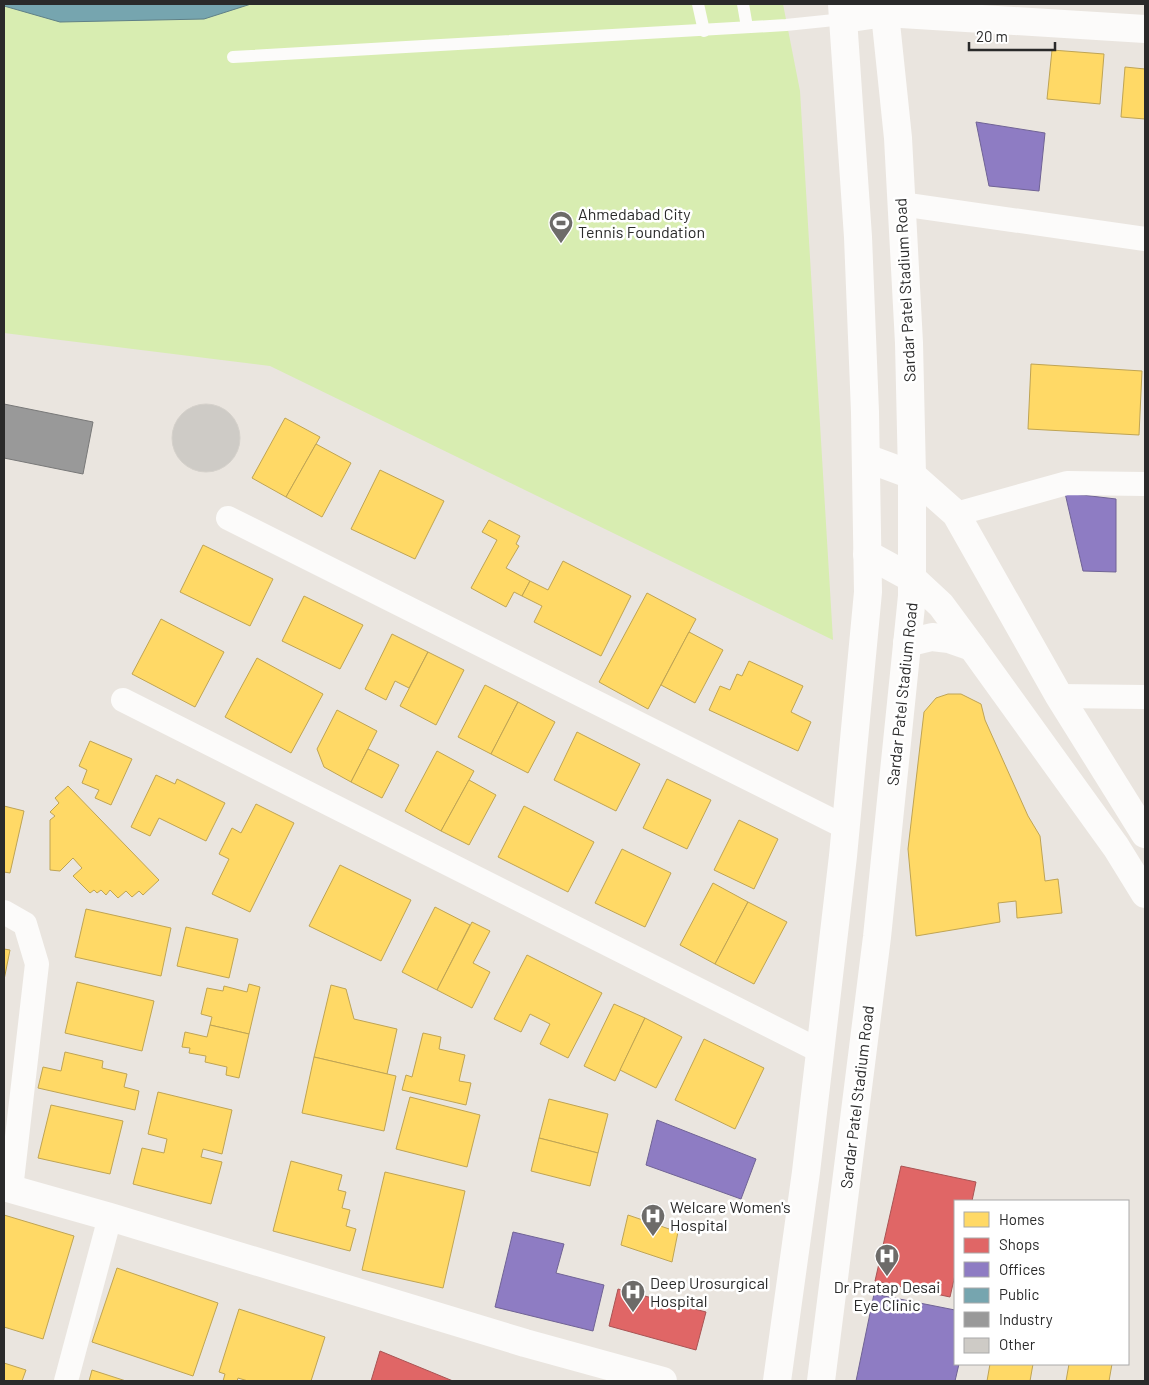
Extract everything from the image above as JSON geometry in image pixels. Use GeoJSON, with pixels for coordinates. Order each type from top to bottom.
{"type":"FeatureCollection","features":[{"type":"Feature","properties":{"kind":"street"},"geometry":{"type":"LineString","coordinates":[[777,1381],[806,1172],[843,856],[844,827],[868,592],[866,458],[858,237],[843,11],[885,8],[1145,29]]}},
{"type":"Feature","properties":{"kind":"street","name":"Sardar Patel Stadium Road"},"geometry":{"type":"LineString","coordinates":[[821,1381],[876,947],[913,579],[909,343],[898,138],[885,8]]}},
{"type":"Feature","properties":{"kind":"street"},"geometry":{"type":"LineString","coordinates":[[901,204],[1145,239]]}},
{"type":"Feature","properties":{"kind":"street"},"geometry":{"type":"LineString","coordinates":[[866,458],[912,475],[956,514],[1059,696],[1145,834]]}},
{"type":"Feature","properties":{"kind":"street"},"geometry":{"type":"LineString","coordinates":[[956,514],[1067,483],[1145,484]]}},
{"type":"Feature","properties":{"kind":"street"},"geometry":{"type":"LineString","coordinates":[[228,518],[844,827]]}},
{"type":"Feature","properties":{"kind":"street"},"geometry":{"type":"LineString","coordinates":[[867,554],[913,579],[940,605],[1116,847],[1145,894]]}},
{"type":"Feature","properties":{"kind":"street"},"geometry":{"type":"LineString","coordinates":[[907,643],[932,637],[950,639],[972,647]]}},
{"type":"Feature","properties":{"kind":"street"},"geometry":{"type":"LineString","coordinates":[[1059,696],[1145,697]]}},
{"type":"Feature","properties":{"kind":"street"},"geometry":{"type":"LineString","coordinates":[[122,700],[820,1050]]}},
{"type":"Feature","properties":{"kind":"street"},"geometry":{"type":"LineString","coordinates":[[4,912],[25,924],[37,964],[7,1188],[110,1217],[525,1343],[663,1381]]}},
{"type":"Feature","properties":{"kind":"street"},"geometry":{"type":"LineString","coordinates":[[66,1381],[110,1217]]}},
{"type":"Feature","properties":{"kind":"lane"},"geometry":{"type":"LineString","coordinates":[[698,4],[704,31]]}},
{"type":"Feature","properties":{"kind":"lane"},"geometry":{"type":"LineString","coordinates":[[743,4],[747,27]]}},
{"type":"Feature","properties":{"kind":"lane"},"geometry":{"type":"LineString","coordinates":[[233,57],[786,25],[843,11]]}},
{"type":"Feature","properties":{"kind":"green space"},"geometry":{"type":"Polygon","coordinates":[[[4,4],[783,4],[800,91],[833,640],[270,366],[4,333],[4,4]]]}},
{"type":"Feature","properties":{"kind":"building: Homes"},"geometry":{"type":"Polygon","coordinates":[[[1052,50],[1104,54],[1100,104],[1047,99],[1052,50]]]}},
{"type":"Feature","properties":{"kind":"building: Homes"},"geometry":{"type":"Polygon","coordinates":[[[1125,67],[1145,69],[1145,119],[1121,117],[1125,67]]]}},
{"type":"Feature","properties":{"kind":"building: Homes"},"geometry":{"type":"Polygon","coordinates":[[[1031,364],[1142,371],[1139,435],[1028,429],[1031,364]]]}},
{"type":"Feature","properties":{"kind":"building: Homes"},"geometry":{"type":"Polygon","coordinates":[[[285,418],[320,437],[286,497],[252,478],[285,418]]]}},
{"type":"Feature","properties":{"kind":"building: Homes"},"geometry":{"type":"Polygon","coordinates":[[[316,444],[351,463],[322,517],[286,497],[316,444]]]}},
{"type":"Feature","properties":{"kind":"building: Homes"},"geometry":{"type":"Polygon","coordinates":[[[380,470],[444,501],[415,559],[351,529],[380,470]]]}},
{"type":"Feature","properties":{"kind":"building: Homes"},"geometry":{"type":"Polygon","coordinates":[[[489,520],[520,536],[516,544],[519,546],[506,568],[530,581],[522,596],[514,592],[506,607],[471,588],[497,540],[482,532],[489,520]]]}},
{"type":"Feature","properties":{"kind":"building: Homes"},"geometry":{"type":"Polygon","coordinates":[[[203,545],[273,579],[250,626],[180,592],[203,545]]]}},
{"type":"Feature","properties":{"kind":"building: Homes"},"geometry":{"type":"Polygon","coordinates":[[[563,561],[631,596],[601,656],[534,622],[542,606],[522,596],[530,581],[548,590],[563,561]]]}},
{"type":"Feature","properties":{"kind":"building: Homes"},"geometry":{"type":"Polygon","coordinates":[[[647,593],[696,619],[648,709],[599,682],[647,593]]]}},
{"type":"Feature","properties":{"kind":"building: Homes"},"geometry":{"type":"Polygon","coordinates":[[[304,596],[363,625],[340,669],[282,641],[304,596]]]}},
{"type":"Feature","properties":{"kind":"building: Homes"},"geometry":{"type":"Polygon","coordinates":[[[161,619],[224,652],[195,707],[132,674],[161,619]]]}},
{"type":"Feature","properties":{"kind":"building: Homes"},"geometry":{"type":"Polygon","coordinates":[[[689,632],[723,650],[695,703],[661,685],[689,632]]]}},
{"type":"Feature","properties":{"kind":"building: Homes"},"geometry":{"type":"Polygon","coordinates":[[[392,634],[428,652],[409,688],[395,681],[386,700],[365,689],[392,634]]]}},
{"type":"Feature","properties":{"kind":"building: Homes"},"geometry":{"type":"Polygon","coordinates":[[[428,652],[464,670],[436,725],[400,706],[428,652]]]}},
{"type":"Feature","properties":{"kind":"building: Homes"},"geometry":{"type":"Polygon","coordinates":[[[257,658],[323,694],[291,753],[225,717],[257,658]]]}},
{"type":"Feature","properties":{"kind":"building: Homes"},"geometry":{"type":"Polygon","coordinates":[[[749,661],[803,686],[791,712],[811,722],[798,751],[709,710],[720,686],[730,690],[737,674],[742,676],[749,661]]]}},
{"type":"Feature","properties":{"kind":"building: Homes"},"geometry":{"type":"Polygon","coordinates":[[[485,685],[518,702],[491,754],[458,737],[485,685]]]}},
{"type":"Feature","properties":{"kind":"building: Homes"},"geometry":{"type":"Polygon","coordinates":[[[948,694],[961,694],[981,704],[985,720],[1028,816],[1040,836],[1045,881],[1058,879],[1062,913],[1017,918],[1016,901],[998,903],[1000,922],[916,936],[908,849],[924,712],[936,698],[948,694]]]}},
{"type":"Feature","properties":{"kind":"building: Homes"},"geometry":{"type":"Polygon","coordinates":[[[518,702],[555,722],[528,773],[491,754],[518,702]]]}},
{"type":"Feature","properties":{"kind":"building: Homes"},"geometry":{"type":"Polygon","coordinates":[[[337,710],[377,731],[351,782],[324,767],[317,749],[337,710]]]}},
{"type":"Feature","properties":{"kind":"building: Homes"},"geometry":{"type":"Polygon","coordinates":[[[577,732],[640,764],[616,811],[554,780],[577,732]]]}},
{"type":"Feature","properties":{"kind":"building: Homes"},"geometry":{"type":"Polygon","coordinates":[[[90,741],[132,759],[111,805],[95,798],[99,790],[82,783],[87,770],[79,766],[90,741]]]}},
{"type":"Feature","properties":{"kind":"building: Homes"},"geometry":{"type":"Polygon","coordinates":[[[368,749],[399,765],[382,798],[351,782],[368,749]]]}},
{"type":"Feature","properties":{"kind":"building: Homes"},"geometry":{"type":"Polygon","coordinates":[[[437,751],[474,771],[441,831],[405,811],[437,751]]]}},
{"type":"Feature","properties":{"kind":"building: Homes"},"geometry":{"type":"Polygon","coordinates":[[[156,775],[175,784],[177,779],[225,803],[206,841],[159,818],[150,836],[131,827],[156,775]]]}},
{"type":"Feature","properties":{"kind":"building: Homes"},"geometry":{"type":"Polygon","coordinates":[[[667,779],[711,800],[687,849],[643,828],[667,779]]]}},
{"type":"Feature","properties":{"kind":"building: Homes"},"geometry":{"type":"Polygon","coordinates":[[[469,780],[496,795],[469,845],[441,831],[469,780]]]}},
{"type":"Feature","properties":{"kind":"building: Homes"},"geometry":{"type":"Polygon","coordinates":[[[68,786],[159,880],[143,895],[139,891],[132,897],[126,891],[118,898],[110,890],[106,895],[101,890],[97,893],[94,890],[90,893],[73,876],[82,868],[73,858],[60,871],[50,870],[50,820],[55,816],[50,812],[59,803],[55,798],[68,786]]]}},
{"type":"Feature","properties":{"kind":"building: Homes"},"geometry":{"type":"Polygon","coordinates":[[[256,804],[294,823],[250,912],[212,894],[229,859],[219,854],[232,828],[241,833],[256,804]]]}},
{"type":"Feature","properties":{"kind":"building: Homes"},"geometry":{"type":"Polygon","coordinates":[[[4,806],[24,811],[10,873],[4,872],[4,806]]]}},
{"type":"Feature","properties":{"kind":"building: Homes"},"geometry":{"type":"Polygon","coordinates":[[[524,806],[594,842],[568,892],[498,857],[524,806]]]}},
{"type":"Feature","properties":{"kind":"building: Homes"},"geometry":{"type":"Polygon","coordinates":[[[739,820],[778,839],[754,889],[714,870],[739,820]]]}},
{"type":"Feature","properties":{"kind":"building: Homes"},"geometry":{"type":"Polygon","coordinates":[[[622,849],[671,873],[645,927],[595,903],[622,849]]]}},
{"type":"Feature","properties":{"kind":"building: Homes"},"geometry":{"type":"Polygon","coordinates":[[[340,865],[411,900],[381,961],[309,926],[340,865]]]}},
{"type":"Feature","properties":{"kind":"building: Homes"},"geometry":{"type":"Polygon","coordinates":[[[713,883],[748,902],[715,964],[680,945],[713,883]]]}},
{"type":"Feature","properties":{"kind":"building: Homes"},"geometry":{"type":"Polygon","coordinates":[[[748,902],[787,922],[754,984],[715,964],[748,902]]]}},
{"type":"Feature","properties":{"kind":"building: Homes"},"geometry":{"type":"Polygon","coordinates":[[[435,907],[470,925],[437,990],[402,972],[435,907]]]}},
{"type":"Feature","properties":{"kind":"building: Homes"},"geometry":{"type":"Polygon","coordinates":[[[86,909],[171,928],[161,976],[75,957],[86,909]]]}},
{"type":"Feature","properties":{"kind":"building: Homes"},"geometry":{"type":"Polygon","coordinates":[[[472,922],[490,931],[473,963],[490,972],[472,1008],[437,990],[472,922]]]}},
{"type":"Feature","properties":{"kind":"building: Homes"},"geometry":{"type":"Polygon","coordinates":[[[186,927],[238,939],[229,978],[177,966],[186,927]]]}},
{"type":"Feature","properties":{"kind":"building: Homes"},"geometry":{"type":"Polygon","coordinates":[[[4,949],[10,950],[4,980],[4,949]]]}},
{"type":"Feature","properties":{"kind":"building: Homes"},"geometry":{"type":"Polygon","coordinates":[[[527,955],[602,993],[568,1058],[540,1044],[550,1024],[530,1014],[521,1032],[494,1019],[527,955]]]}},
{"type":"Feature","properties":{"kind":"building: Homes"},"geometry":{"type":"Polygon","coordinates":[[[77,982],[154,1001],[142,1051],[65,1033],[77,982]]]}},
{"type":"Feature","properties":{"kind":"building: Homes"},"geometry":{"type":"Polygon","coordinates":[[[249,984],[260,987],[249,1034],[210,1025],[212,1017],[201,1014],[207,988],[223,991],[224,986],[247,992],[249,984]]]}},
{"type":"Feature","properties":{"kind":"building: Homes"},"geometry":{"type":"Polygon","coordinates":[[[331,985],[346,989],[354,1019],[397,1029],[387,1074],[314,1057],[331,985]]]}},
{"type":"Feature","properties":{"kind":"building: Homes"},"geometry":{"type":"Polygon","coordinates":[[[614,1004],[645,1018],[615,1081],[584,1066],[614,1004]]]}},
{"type":"Feature","properties":{"kind":"building: Homes"},"geometry":{"type":"Polygon","coordinates":[[[645,1018],[682,1037],[656,1088],[620,1070],[645,1018]]]}},
{"type":"Feature","properties":{"kind":"building: Homes"},"geometry":{"type":"Polygon","coordinates":[[[210,1025],[249,1034],[239,1078],[226,1075],[227,1067],[205,1062],[206,1056],[189,1053],[190,1048],[182,1047],[185,1032],[207,1037],[210,1025]]]}},
{"type":"Feature","properties":{"kind":"building: Homes"},"geometry":{"type":"Polygon","coordinates":[[[423,1033],[441,1037],[439,1049],[465,1055],[459,1081],[471,1083],[466,1105],[402,1090],[406,1075],[412,1077],[423,1033]]]}},
{"type":"Feature","properties":{"kind":"building: Homes"},"geometry":{"type":"Polygon","coordinates":[[[704,1039],[764,1068],[735,1129],[675,1100],[704,1039]]]}},
{"type":"Feature","properties":{"kind":"building: Homes"},"geometry":{"type":"Polygon","coordinates":[[[65,1052],[103,1061],[102,1068],[127,1074],[124,1087],[139,1091],[135,1110],[38,1088],[43,1067],[61,1071],[65,1052]]]}},
{"type":"Feature","properties":{"kind":"building: Homes"},"geometry":{"type":"Polygon","coordinates":[[[314,1057],[396,1076],[384,1131],[302,1113],[314,1057]]]}},
{"type":"Feature","properties":{"kind":"building: Homes"},"geometry":{"type":"Polygon","coordinates":[[[158,1092],[232,1110],[222,1154],[203,1149],[201,1157],[222,1162],[211,1204],[133,1184],[142,1148],[164,1153],[167,1139],[148,1134],[158,1092]]]}},
{"type":"Feature","properties":{"kind":"building: Homes"},"geometry":{"type":"Polygon","coordinates":[[[410,1097],[480,1115],[467,1167],[396,1149],[410,1097]]]}},
{"type":"Feature","properties":{"kind":"building: Homes"},"geometry":{"type":"Polygon","coordinates":[[[549,1099],[608,1114],[598,1153],[539,1138],[549,1099]]]}},
{"type":"Feature","properties":{"kind":"building: Homes"},"geometry":{"type":"Polygon","coordinates":[[[51,1105],[123,1121],[110,1174],[38,1158],[51,1105]]]}},
{"type":"Feature","properties":{"kind":"building: Homes"},"geometry":{"type":"Polygon","coordinates":[[[539,1138],[598,1153],[590,1186],[531,1171],[539,1138]]]}},
{"type":"Feature","properties":{"kind":"building: Homes"},"geometry":{"type":"Polygon","coordinates":[[[291,1161],[342,1175],[338,1190],[346,1192],[342,1208],[350,1210],[346,1226],[356,1229],[350,1251],[273,1231],[291,1161]]]}},
{"type":"Feature","properties":{"kind":"building: Homes"},"geometry":{"type":"Polygon","coordinates":[[[385,1172],[465,1191],[443,1288],[362,1270],[385,1172]]]}},
{"type":"Feature","properties":{"kind":"building: Homes"},"geometry":{"type":"Polygon","coordinates":[[[4,1215],[74,1236],[43,1339],[4,1327],[4,1215]]]}},
{"type":"Feature","properties":{"kind":"building: Homes"},"geometry":{"type":"Polygon","coordinates":[[[628,1215],[678,1232],[672,1262],[621,1245],[628,1215]]]}},
{"type":"Feature","properties":{"kind":"building: Homes"},"geometry":{"type":"Polygon","coordinates":[[[117,1268],[218,1303],[193,1376],[92,1342],[117,1268]]]}},
{"type":"Feature","properties":{"kind":"building: Homes"},"geometry":{"type":"Polygon","coordinates":[[[239,1309],[325,1337],[311,1381],[248,1381],[238,1378],[237,1381],[223,1381],[225,1374],[219,1372],[239,1309]]]}},
{"type":"Feature","properties":{"kind":"building: Homes"},"geometry":{"type":"Polygon","coordinates":[[[4,1363],[26,1370],[22,1381],[4,1381],[4,1363]]]}},
{"type":"Feature","properties":{"kind":"building: Homes"},"geometry":{"type":"Polygon","coordinates":[[[990,1365],[1033,1365],[1030,1381],[987,1381],[990,1365]]]}},
{"type":"Feature","properties":{"kind":"building: Homes"},"geometry":{"type":"Polygon","coordinates":[[[1069,1365],[1112,1365],[1109,1381],[1066,1381],[1069,1365]]]}},
{"type":"Feature","properties":{"kind":"building: Homes"},"geometry":{"type":"Polygon","coordinates":[[[92,1370],[126,1381],[89,1381],[92,1370]]]}},
{"type":"Feature","properties":{"kind":"building: Shops"},"geometry":{"type":"Polygon","coordinates":[[[901,1166],[976,1182],[972,1200],[954,1200],[954,1279],[950,1297],[875,1281],[901,1166]]]}},
{"type":"Feature","properties":{"kind":"building: Shops"},"geometry":{"type":"Polygon","coordinates":[[[618,1289],[706,1312],[696,1350],[609,1326],[618,1289]]]}},
{"type":"Feature","properties":{"kind":"building: Shops"},"geometry":{"type":"Polygon","coordinates":[[[380,1351],[453,1381],[371,1381],[380,1351]]]}},
{"type":"Feature","properties":{"kind":"building: Offices"},"geometry":{"type":"Polygon","coordinates":[[[976,122],[1045,133],[1039,191],[989,186],[976,122]]]}},
{"type":"Feature","properties":{"kind":"building: Offices"},"geometry":{"type":"Polygon","coordinates":[[[1065,493],[1116,499],[1116,572],[1083,571],[1065,493]]]}},
{"type":"Feature","properties":{"kind":"building: Offices"},"geometry":{"type":"Polygon","coordinates":[[[657,1120],[756,1159],[741,1199],[646,1165],[657,1120]]]}},
{"type":"Feature","properties":{"kind":"building: Offices"},"geometry":{"type":"Polygon","coordinates":[[[513,1232],[564,1244],[556,1273],[604,1285],[593,1331],[495,1307],[513,1232]]]}},
{"type":"Feature","properties":{"kind":"building: Offices"},"geometry":{"type":"Polygon","coordinates":[[[874,1294],[954,1310],[954,1365],[959,1365],[955,1381],[856,1381],[874,1294]]]}},
{"type":"Feature","properties":{"kind":"building: Public"},"geometry":{"type":"Polygon","coordinates":[[[4,4],[251,4],[204,19],[60,22],[4,6],[4,4]]]}},
{"type":"Feature","properties":{"kind":"building: Industry"},"geometry":{"type":"Polygon","coordinates":[[[4,404],[93,422],[83,474],[4,458],[4,404]]]}},
{"type":"Feature","properties":{"kind":"building: Other"},"geometry":{"type":"Polygon","coordinates":[[[206,404],[219,407],[230,414],[237,425],[240,438],[237,451],[230,462],[219,469],[206,472],[193,469],[182,462],[175,451],[172,438],[175,425],[182,414],[193,407],[206,404]]]}},
{"type":"Feature","properties":{"kind":"place","name":"Ahmedabad City Tennis Foundation"},"geometry":{"type":"Point","coordinates":[561,244]}},
{"type":"Feature","properties":{"kind":"place","name":"Welcare Women's Hospital"},"geometry":{"type":"Point","coordinates":[653,1237]}},
{"type":"Feature","properties":{"kind":"place","name":"Dr Pratap Desai Eye Clinic"},"geometry":{"type":"Point","coordinates":[887,1277]}},
{"type":"Feature","properties":{"kind":"place","name":"Deep Urosurgical Hospital"},"geometry":{"type":"Point","coordinates":[633,1313]}}]}
